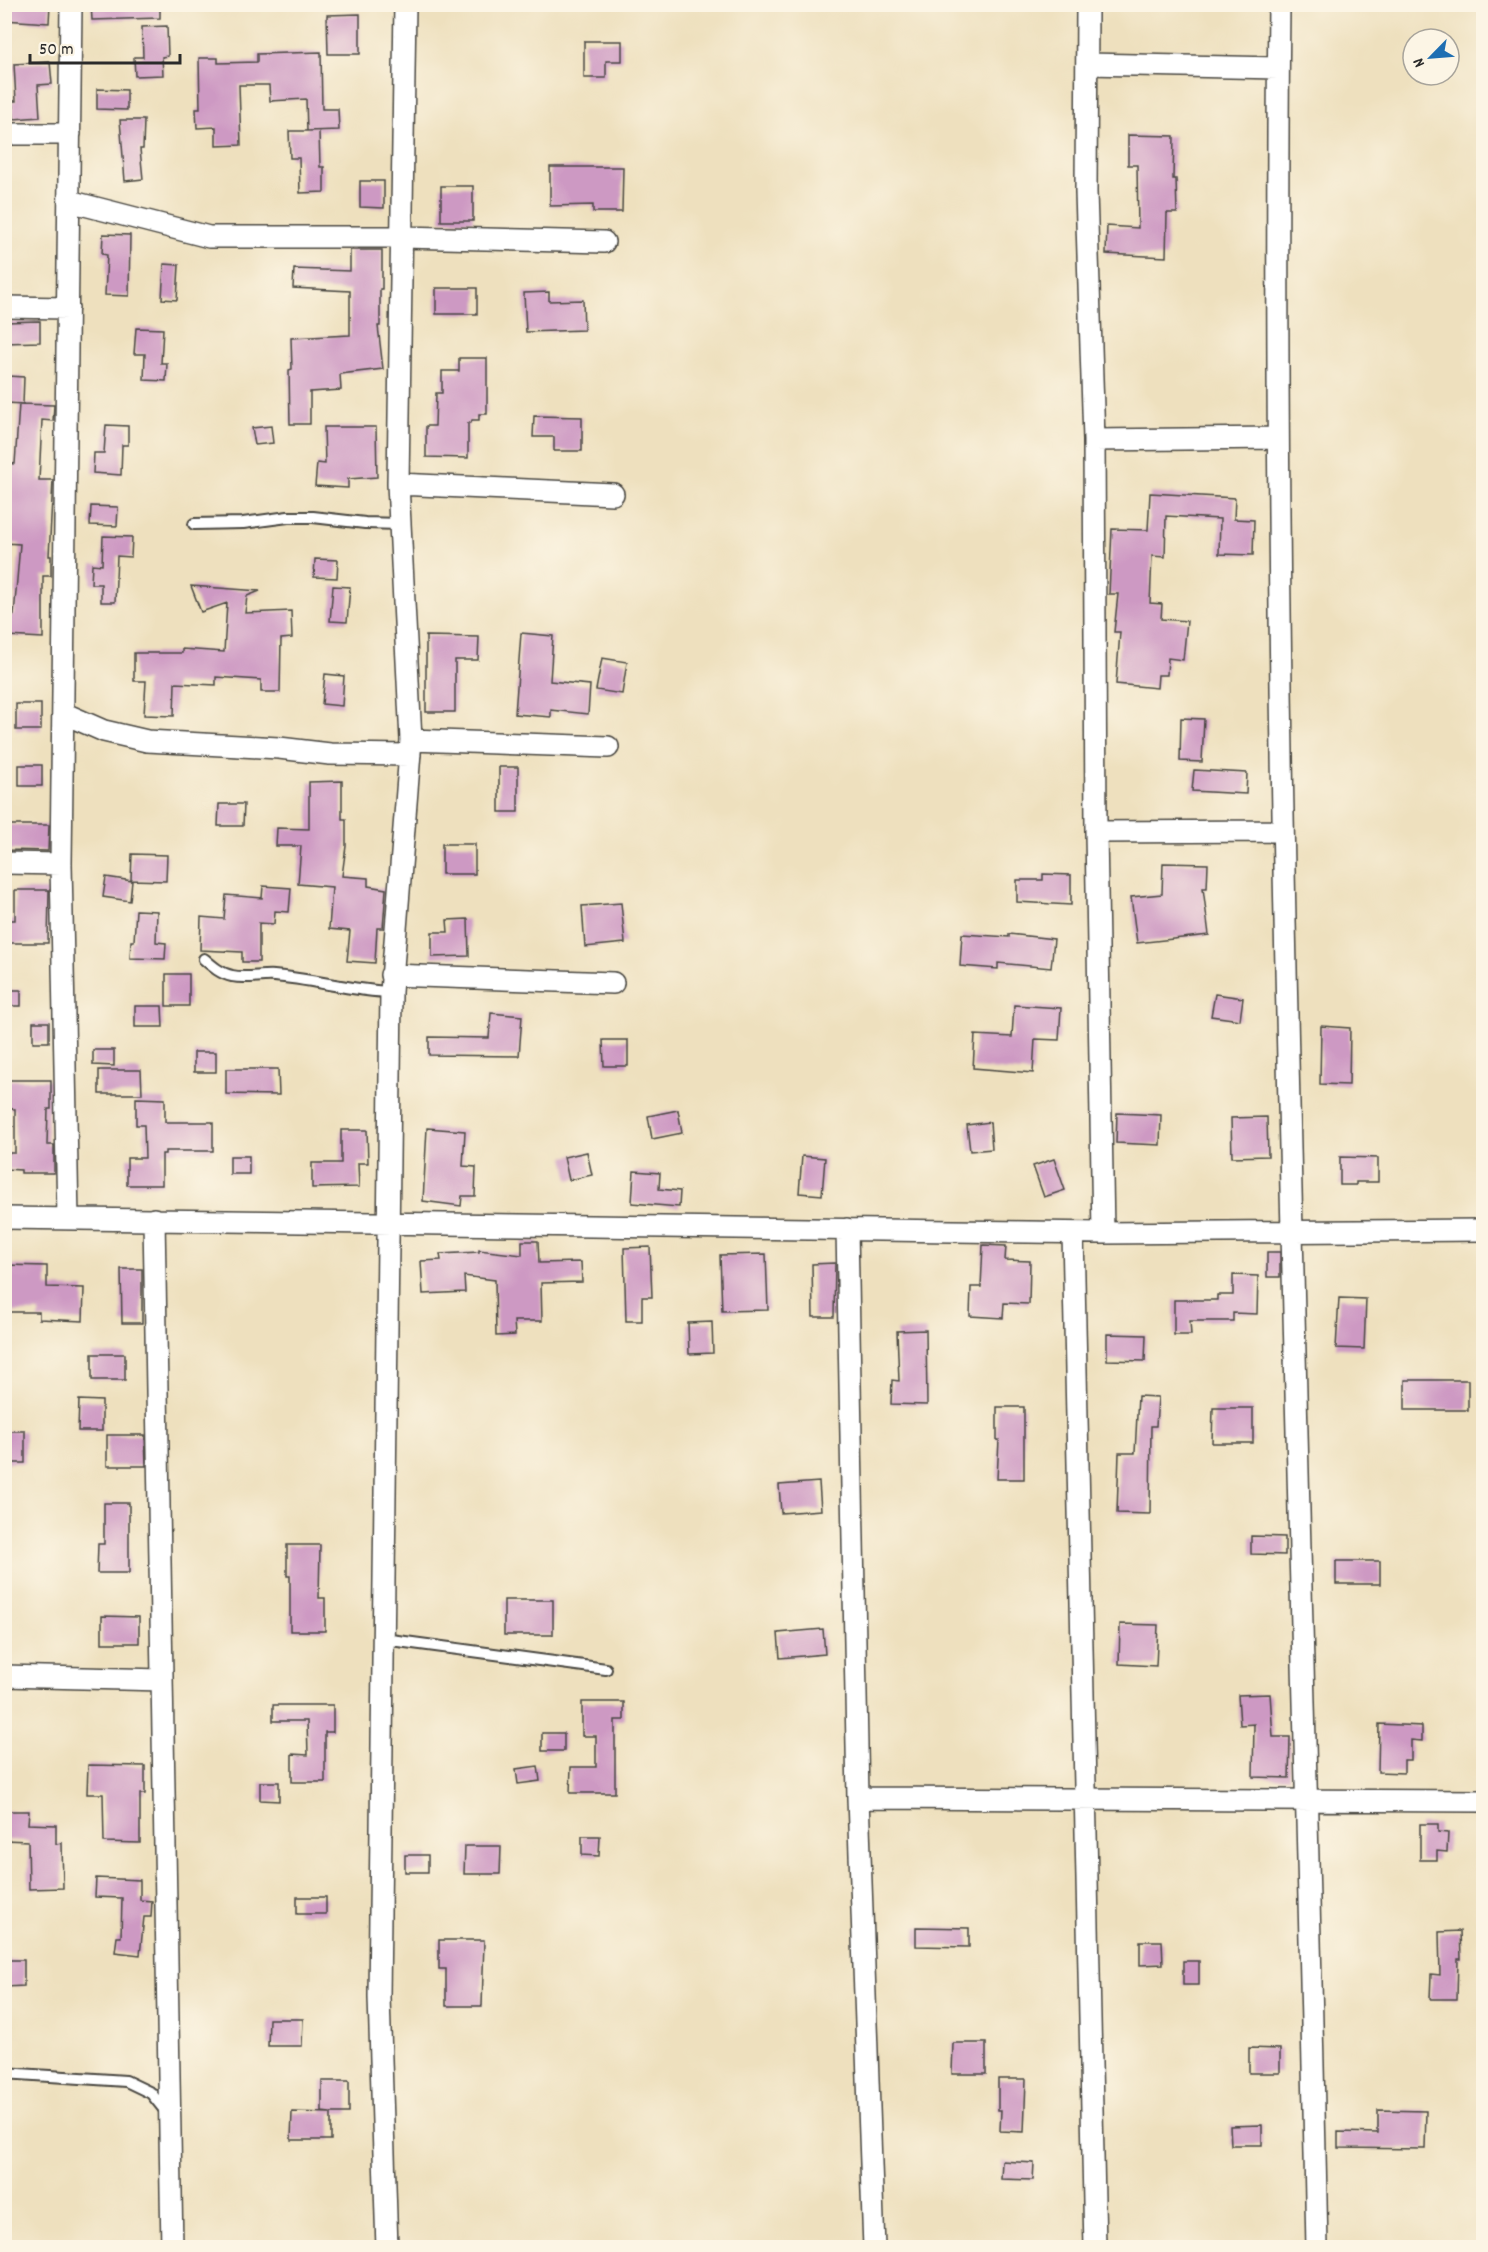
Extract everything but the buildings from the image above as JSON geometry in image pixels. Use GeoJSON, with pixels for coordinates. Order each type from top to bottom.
{"type":"FeatureCollection","features":[{"type":"Feature","properties":{"kind":"street"},"geometry":{"type":"LineString","coordinates":[[68,1219],[61,864],[70,4]]}},
{"type":"Feature","properties":{"kind":"street"},"geometry":{"type":"LineString","coordinates":[[387,2247],[379,1997],[387,1222],[391,984],[410,747],[399,484],[405,4]]}},
{"type":"Feature","properties":{"kind":"street"},"geometry":{"type":"LineString","coordinates":[[1087,4],[1086,192],[1094,440],[1096,832],[1102,1233]]}},
{"type":"Feature","properties":{"kind":"street"},"geometry":{"type":"LineString","coordinates":[[1279,4],[1277,438],[1282,831],[1308,1800],[1317,2247]]}},
{"type":"Feature","properties":{"kind":"street"},"geometry":{"type":"LineString","coordinates":[[1087,64],[1278,68]]}},
{"type":"Feature","properties":{"kind":"street"},"geometry":{"type":"LineString","coordinates":[[4,134],[70,134]]}},
{"type":"Feature","properties":{"kind":"street"},"geometry":{"type":"LineString","coordinates":[[69,201],[209,237],[402,237],[604,242]]}},
{"type":"Feature","properties":{"kind":"street"},"geometry":{"type":"LineString","coordinates":[[4,307],[68,308]]}},
{"type":"Feature","properties":{"kind":"street"},"geometry":{"type":"LineString","coordinates":[[1094,440],[1277,438]]}},
{"type":"Feature","properties":{"kind":"street"},"geometry":{"type":"LineString","coordinates":[[399,484],[613,494]]}},
{"type":"Feature","properties":{"kind":"street"},"geometry":{"type":"LineString","coordinates":[[63,713],[119,736],[147,741],[250,746],[330,754],[410,747],[608,747]]}},
{"type":"Feature","properties":{"kind":"street"},"geometry":{"type":"LineString","coordinates":[[1096,832],[1282,831]]}},
{"type":"Feature","properties":{"kind":"street"},"geometry":{"type":"LineString","coordinates":[[4,863],[61,864]]}},
{"type":"Feature","properties":{"kind":"street"},"geometry":{"type":"LineString","coordinates":[[391,984],[612,983]]}},
{"type":"Feature","properties":{"kind":"street"},"geometry":{"type":"LineString","coordinates":[[4,1218],[1073,1233],[1484,1230]]}},
{"type":"Feature","properties":{"kind":"street"},"geometry":{"type":"LineString","coordinates":[[154,1219],[172,2247]]}},
{"type":"Feature","properties":{"kind":"street"},"geometry":{"type":"LineString","coordinates":[[847,1229],[858,1798],[874,2247]]}},
{"type":"Feature","properties":{"kind":"street"},"geometry":{"type":"LineString","coordinates":[[1073,1233],[1095,2247]]}},
{"type":"Feature","properties":{"kind":"street"},"geometry":{"type":"LineString","coordinates":[[4,1676],[162,1680]]}},
{"type":"Feature","properties":{"kind":"street"},"geometry":{"type":"LineString","coordinates":[[858,1798],[1484,1801]]}},
{"type":"Feature","properties":{"kind":"lane"},"geometry":{"type":"LineString","coordinates":[[194,524],[243,524],[288,517],[313,517],[365,524],[400,524]]}},
{"type":"Feature","properties":{"kind":"lane"},"geometry":{"type":"LineString","coordinates":[[204,959],[218,970],[232,976],[274,976],[363,991],[391,984]]}},
{"type":"Feature","properties":{"kind":"lane"},"geometry":{"type":"LineString","coordinates":[[383,1639],[606,1669]]}},
{"type":"Feature","properties":{"kind":"lane"},"geometry":{"type":"LineString","coordinates":[[4,2073],[126,2081],[151,2093],[169,2115]]}}]}
